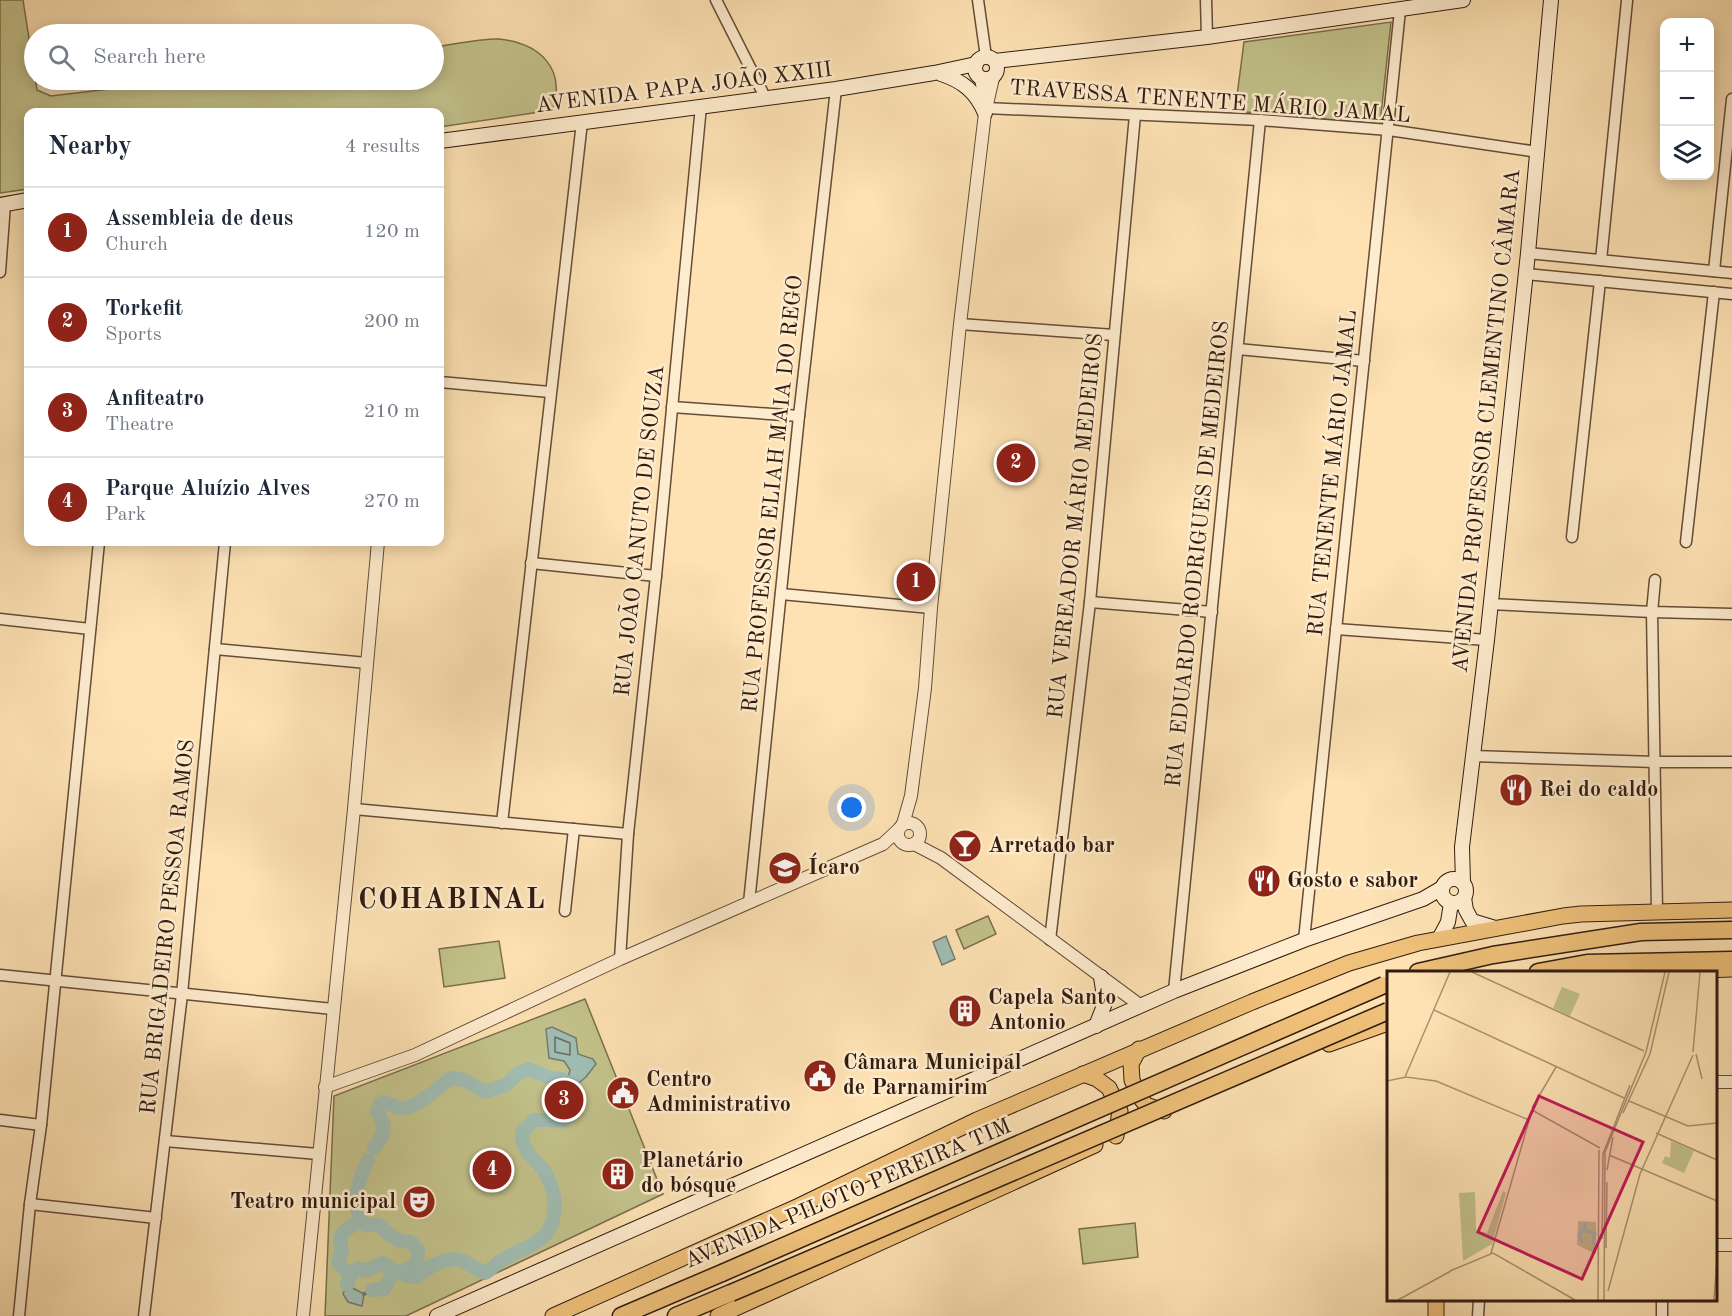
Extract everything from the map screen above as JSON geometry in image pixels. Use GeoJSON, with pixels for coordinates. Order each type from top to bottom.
{"type":"FeatureCollection","features":[{"type":"Feature","properties":{"kind":"highway"},"geometry":{"type":"LineString","coordinates":[[1422,971],[1493,955],[1641,932],[1732,930]]}},
{"type":"Feature","properties":{"kind":"highway"},"geometry":{"type":"LineString","coordinates":[[1543,971],[1587,963],[1732,960]]}},
{"type":"Feature","properties":{"kind":"highway","name":"AVENIDA PILOTO PEREIRA TIM"},"geometry":{"type":"LineString","coordinates":[[621,1316],[1386,984]]}},
{"type":"Feature","properties":{"kind":"highway","name":"AVENIDA PILOTO PEREIRA TIM"},"geometry":{"type":"LineString","coordinates":[[676,1316],[1387,1012]]}},
{"type":"Feature","properties":{"kind":"main road","name":"AVENIDA PAPA JOÃO XXIII"},"geometry":{"type":"LineString","coordinates":[[444,140],[986,69],[1029,58],[1207,37],[1400,10],[1421,3],[1463,0]]}},
{"type":"Feature","properties":{"kind":"main road","name":"AVENIDA PROFESSOR CLEMENTINO CÂMARA"},"geometry":{"type":"LineString","coordinates":[[1463,883],[1462,847],[1487,640],[1526,274],[1551,0]]}},
{"type":"Feature","properties":{"kind":"main road"},"geometry":{"type":"LineString","coordinates":[[937,74],[959,81],[969,88],[986,110]]}},
{"type":"Feature","properties":{"kind":"main road"},"geometry":{"type":"LineString","coordinates":[[3,204],[24,201]]}},
{"type":"Feature","properties":{"kind":"main road","name":"AVENIDA PROFESSOR CLEMENTINO CÂMARA"},"geometry":{"type":"LineString","coordinates":[[1439,939],[1449,922],[1445,893],[1462,847]]}},
{"type":"Feature","properties":{"kind":"main road"},"geometry":{"type":"LineString","coordinates":[[436,1316],[1174,992],[1304,940],[1445,893],[1452,879],[1463,883],[1466,890],[1464,898],[1466,910],[1472,921],[1495,928]]}},
{"type":"Feature","properties":{"kind":"main road"},"geometry":{"type":"LineString","coordinates":[[1445,893],[1458,903],[1464,898]]}},
{"type":"Feature","properties":{"kind":"main road"},"geometry":{"type":"LineString","coordinates":[[553,1316],[799,1206],[977,1120],[1139,1049],[1349,963],[1418,943],[1581,914],[1732,910]]}},
{"type":"Feature","properties":{"kind":"main road"},"geometry":{"type":"LineString","coordinates":[[1682,971],[1732,969]]}},
{"type":"Feature","properties":{"kind":"main road"},"geometry":{"type":"LineString","coordinates":[[1096,1026],[1105,1003],[1101,977]]}},
{"type":"Feature","properties":{"kind":"main road"},"geometry":{"type":"LineString","coordinates":[[717,1316],[1168,1112],[1310,1051],[1387,1024]]}},
{"type":"Feature","properties":{"kind":"main road"},"geometry":{"type":"LineString","coordinates":[[1139,1049],[1131,1064],[1132,1080],[1139,1096],[1146,1106],[1168,1112]]}},
{"type":"Feature","properties":{"kind":"main road"},"geometry":{"type":"LineString","coordinates":[[1083,1074],[1097,1079],[1109,1088],[1120,1111],[1116,1136]]}},
{"type":"Feature","properties":{"kind":"street"},"geometry":{"type":"LineString","coordinates":[[716,0],[765,99]]}},
{"type":"Feature","properties":{"kind":"street"},"geometry":{"type":"LineString","coordinates":[[910,834],[911,796],[925,688],[960,324],[986,110],[986,69],[978,0]]}},
{"type":"Feature","properties":{"kind":"street"},"geometry":{"type":"LineString","coordinates":[[1206,0],[1207,37]]}},
{"type":"Feature","properties":{"kind":"street"},"geometry":{"type":"LineString","coordinates":[[1601,260],[1627,2]]}},
{"type":"Feature","properties":{"kind":"street","name":"RUA TENENTE MÁRIO JAMAL"},"geometry":{"type":"LineString","coordinates":[[1304,940],[1400,10]]}},
{"type":"Feature","properties":{"kind":"street","name":"RUA PROFESSOR ELIAH MAIA DO REGO"},"geometry":{"type":"LineString","coordinates":[[750,903],[799,417],[836,89]]}},
{"type":"Feature","properties":{"kind":"street"},"geometry":{"type":"LineString","coordinates":[[1714,271],[1732,99]]}},
{"type":"Feature","properties":{"kind":"street","name":"RUA JOÃO CANUTO DE SOUZA"},"geometry":{"type":"LineString","coordinates":[[620,959],[628,834],[656,576],[701,106]]}},
{"type":"Feature","properties":{"kind":"street","name":"TRAVESSA TENENTE MÁRIO JAMAL"},"geometry":{"type":"LineString","coordinates":[[986,110],[1260,120],[1389,130],[1538,152]]}},
{"type":"Feature","properties":{"kind":"street","name":"RUA VEREADOR MÁRIO MEDEIROS"},"geometry":{"type":"LineString","coordinates":[[1050,940],[1090,602],[1135,115]]}},
{"type":"Feature","properties":{"kind":"street","name":"RUA EDUARDO RODRIGUES DE MEDEIROS"},"geometry":{"type":"LineString","coordinates":[[1174,992],[1260,120]]}},
{"type":"Feature","properties":{"kind":"street"},"geometry":{"type":"LineString","coordinates":[[502,822],[582,122]]}},
{"type":"Feature","properties":{"kind":"street"},"geometry":{"type":"LineString","coordinates":[[0,272],[3,204]]}},
{"type":"Feature","properties":{"kind":"street"},"geometry":{"type":"LineString","coordinates":[[1528,253],[1732,273]]}},
{"type":"Feature","properties":{"kind":"street"},"geometry":{"type":"LineString","coordinates":[[1644,286],[1647,265]]}},
{"type":"Feature","properties":{"kind":"street"},"geometry":{"type":"LineString","coordinates":[[1526,274],[1732,294]]}},
{"type":"Feature","properties":{"kind":"street"},"geometry":{"type":"LineString","coordinates":[[1572,537],[1600,281]]}},
{"type":"Feature","properties":{"kind":"street"},"geometry":{"type":"LineString","coordinates":[[1686,542],[1714,292]]}},
{"type":"Feature","properties":{"kind":"street"},"geometry":{"type":"LineString","coordinates":[[960,324],[1114,335]]}},
{"type":"Feature","properties":{"kind":"street"},"geometry":{"type":"LineString","coordinates":[[1238,349],[1364,361]]}},
{"type":"Feature","properties":{"kind":"street"},"geometry":{"type":"LineString","coordinates":[[444,382],[550,392]]}},
{"type":"Feature","properties":{"kind":"street"},"geometry":{"type":"LineString","coordinates":[[672,407],[799,417]]}},
{"type":"Feature","properties":{"kind":"street"},"geometry":{"type":"LineString","coordinates":[[19,1316],[30,1204],[41,1125],[99,546]]}},
{"type":"Feature","properties":{"kind":"street","name":"RUA BRIGADEIRO PESSOA RAMOS"},"geometry":{"type":"LineString","coordinates":[[144,1316],[182,994],[225,546]]}},
{"type":"Feature","properties":{"kind":"street"},"geometry":{"type":"LineString","coordinates":[[303,1316],[354,810],[378,546]]}},
{"type":"Feature","properties":{"kind":"street"},"geometry":{"type":"LineString","coordinates":[[531,563],[656,576]]}},
{"type":"Feature","properties":{"kind":"street"},"geometry":{"type":"LineString","coordinates":[[1655,580],[1652,612],[1657,911]]}},
{"type":"Feature","properties":{"kind":"street"},"geometry":{"type":"LineString","coordinates":[[781,594],[931,608]]}},
{"type":"Feature","properties":{"kind":"street"},"geometry":{"type":"LineString","coordinates":[[1090,602],[1212,612]]}},
{"type":"Feature","properties":{"kind":"street"},"geometry":{"type":"LineString","coordinates":[[1490,604],[1732,614]]}},
{"type":"Feature","properties":{"kind":"street"},"geometry":{"type":"LineString","coordinates":[[0,619],[90,628]]}},
{"type":"Feature","properties":{"kind":"street"},"geometry":{"type":"LineString","coordinates":[[1336,628],[1487,640]]}},
{"type":"Feature","properties":{"kind":"street"},"geometry":{"type":"LineString","coordinates":[[215,649],[367,663]]}},
{"type":"Feature","properties":{"kind":"street"},"geometry":{"type":"LineString","coordinates":[[1473,756],[1732,762]]}},
{"type":"Feature","properties":{"kind":"street"},"geometry":{"type":"LineString","coordinates":[[354,810],[628,834]]}},
{"type":"Feature","properties":{"kind":"street"},"geometry":{"type":"LineString","coordinates":[[566,911],[574,829]]}},
{"type":"Feature","properties":{"kind":"street"},"geometry":{"type":"LineString","coordinates":[[325,1087],[415,1055],[620,959],[910,834]]}},
{"type":"Feature","properties":{"kind":"street"},"geometry":{"type":"LineString","coordinates":[[910,834],[1141,1006]]}},
{"type":"Feature","properties":{"kind":"street"},"geometry":{"type":"LineString","coordinates":[[0,975],[333,1009]]}},
{"type":"Feature","properties":{"kind":"street"},"geometry":{"type":"LineString","coordinates":[[0,1120],[41,1125]]}},
{"type":"Feature","properties":{"kind":"street"},"geometry":{"type":"LineString","coordinates":[[165,1141],[318,1154]]}},
{"type":"Feature","properties":{"kind":"street"},"geometry":{"type":"LineString","coordinates":[[30,1204],[156,1218]]}},
{"type":"Feature","properties":{"kind":"street"},"geometry":{"type":"LineString","coordinates":[[1478,1316],[1479,1301]]}},
{"type":"Feature","properties":{"kind":"shaded area"},"geometry":{"type":"Polygon","coordinates":[[[0,0],[23,0],[27,24],[24,24],[24,90],[37,90],[51,96],[101,90],[444,90],[444,46],[493,39],[513,41],[537,52],[546,60],[556,80],[553,108],[546,111],[444,126],[444,108],[24,108],[24,190],[0,193],[0,0]]]}},
{"type":"Feature","properties":{"kind":"shaded area"},"geometry":{"type":"Polygon","coordinates":[[[1391,22],[1380,124],[1235,111],[1244,42],[1391,22]]]}},
{"type":"Feature","properties":{"kind":"shaded area"},"geometry":{"type":"Polygon","coordinates":[[[988,916],[996,934],[964,949],[956,930],[988,916]]]}},
{"type":"Feature","properties":{"kind":"shaded area"},"geometry":{"type":"Polygon","coordinates":[[[499,941],[505,978],[444,987],[439,949],[499,941]]]}},
{"type":"Feature","properties":{"kind":"shaded area"},"geometry":{"type":"Polygon","coordinates":[[[585,999],[663,1194],[406,1316],[325,1316],[334,1096],[585,999]]]}},
{"type":"Feature","properties":{"kind":"shaded area"},"geometry":{"type":"Polygon","coordinates":[[[1135,1223],[1138,1257],[1083,1264],[1079,1229],[1135,1223]]]}},
{"type":"Feature","properties":{"kind":"water"},"geometry":{"type":"Polygon","coordinates":[[[946,936],[955,959],[942,965],[933,942],[946,936]]]}},
{"type":"Feature","properties":{"kind":"water"},"geometry":{"type":"Polygon","coordinates":[[[552,1027],[576,1038],[578,1054],[593,1059],[596,1064],[574,1087],[567,1082],[570,1070],[564,1061],[549,1058],[546,1029],[552,1027]]]}},
{"type":"Feature","properties":{"kind":"water"},"geometry":{"type":"Polygon","coordinates":[[[347,1285],[364,1294],[362,1306],[348,1302],[343,1294],[347,1285]]]}},
{"type":"Feature","properties":{"kind":"waterway"},"geometry":{"type":"LineString","coordinates":[[374,1148],[382,1136],[384,1125],[377,1111],[379,1105],[383,1102],[399,1108],[414,1105],[451,1078],[464,1080],[485,1092],[506,1085],[517,1074],[528,1069],[550,1078],[562,1079],[574,1087],[577,1095],[572,1114],[564,1120],[534,1120],[522,1132],[523,1144],[544,1171],[553,1195],[554,1213],[544,1236],[534,1244],[499,1262],[485,1273],[466,1262],[457,1260],[439,1263],[426,1269],[417,1277],[406,1276],[404,1271]]}},
{"type":"Feature","properties":{"kind":"waterway"},"geometry":{"type":"LineString","coordinates":[[368,1160],[357,1193],[356,1201],[360,1217],[365,1225],[379,1225],[394,1237],[411,1242],[418,1250],[417,1264],[404,1271],[394,1272],[384,1289],[372,1290]]}},
{"type":"Feature","properties":{"kind":"waterway"},"geometry":{"type":"LineString","coordinates":[[350,1275],[338,1262],[342,1251],[340,1239],[344,1232],[360,1219]]}},
{"type":"Feature","properties":{"kind":"waterway"},"geometry":{"type":"LineString","coordinates":[[347,1285],[350,1275],[358,1268],[365,1271],[383,1263],[394,1272]]}},
{"type":"Feature","properties":{"kind":"waterway"},"geometry":{"type":"LineString","coordinates":[[364,1294],[372,1290]]}},
{"type":"Feature","properties":{"kind":"place","name":"Torkefit"},"geometry":{"type":"Point","coordinates":[1016,463]}},
{"type":"Feature","properties":{"kind":"place","name":"Assembleia de deus"},"geometry":{"type":"Point","coordinates":[916,582]}},
{"type":"Feature","properties":{"kind":"place","name":"Rei do caldo"},"geometry":{"type":"Point","coordinates":[1516,790]}},
{"type":"Feature","properties":{"kind":"place","name":"Arretado bar"},"geometry":{"type":"Point","coordinates":[965,846]}},
{"type":"Feature","properties":{"kind":"place","name":"Ícaro"},"geometry":{"type":"Point","coordinates":[785,868]}},
{"type":"Feature","properties":{"kind":"place","name":"Gosto e sabor"},"geometry":{"type":"Point","coordinates":[1264,881]}},
{"type":"Feature","properties":{"kind":"place","name":"Capela Santo Antonio"},"geometry":{"type":"Point","coordinates":[965,1011]}},
{"type":"Feature","properties":{"kind":"place","name":"Câmara Municipal de Parnamirim"},"geometry":{"type":"Point","coordinates":[820,1076]}},
{"type":"Feature","properties":{"kind":"place","name":"Centro Administrativo"},"geometry":{"type":"Point","coordinates":[623,1093]}},
{"type":"Feature","properties":{"kind":"place","name":"Anfiteatro"},"geometry":{"type":"Point","coordinates":[564,1100]}},
{"type":"Feature","properties":{"kind":"place","name":"Parque Aluízio Alves"},"geometry":{"type":"Point","coordinates":[492,1170]}},
{"type":"Feature","properties":{"kind":"place","name":"Planetário do bósque"},"geometry":{"type":"Point","coordinates":[618,1174]}},
{"type":"Feature","properties":{"kind":"place","name":"Teatro municipal"},"geometry":{"type":"Point","coordinates":[419,1202]}},
{"type":"Feature","properties":{"kind":"district","name":"COHABINAL"},"geometry":{"type":"Point","coordinates":[452,901]}}]}
